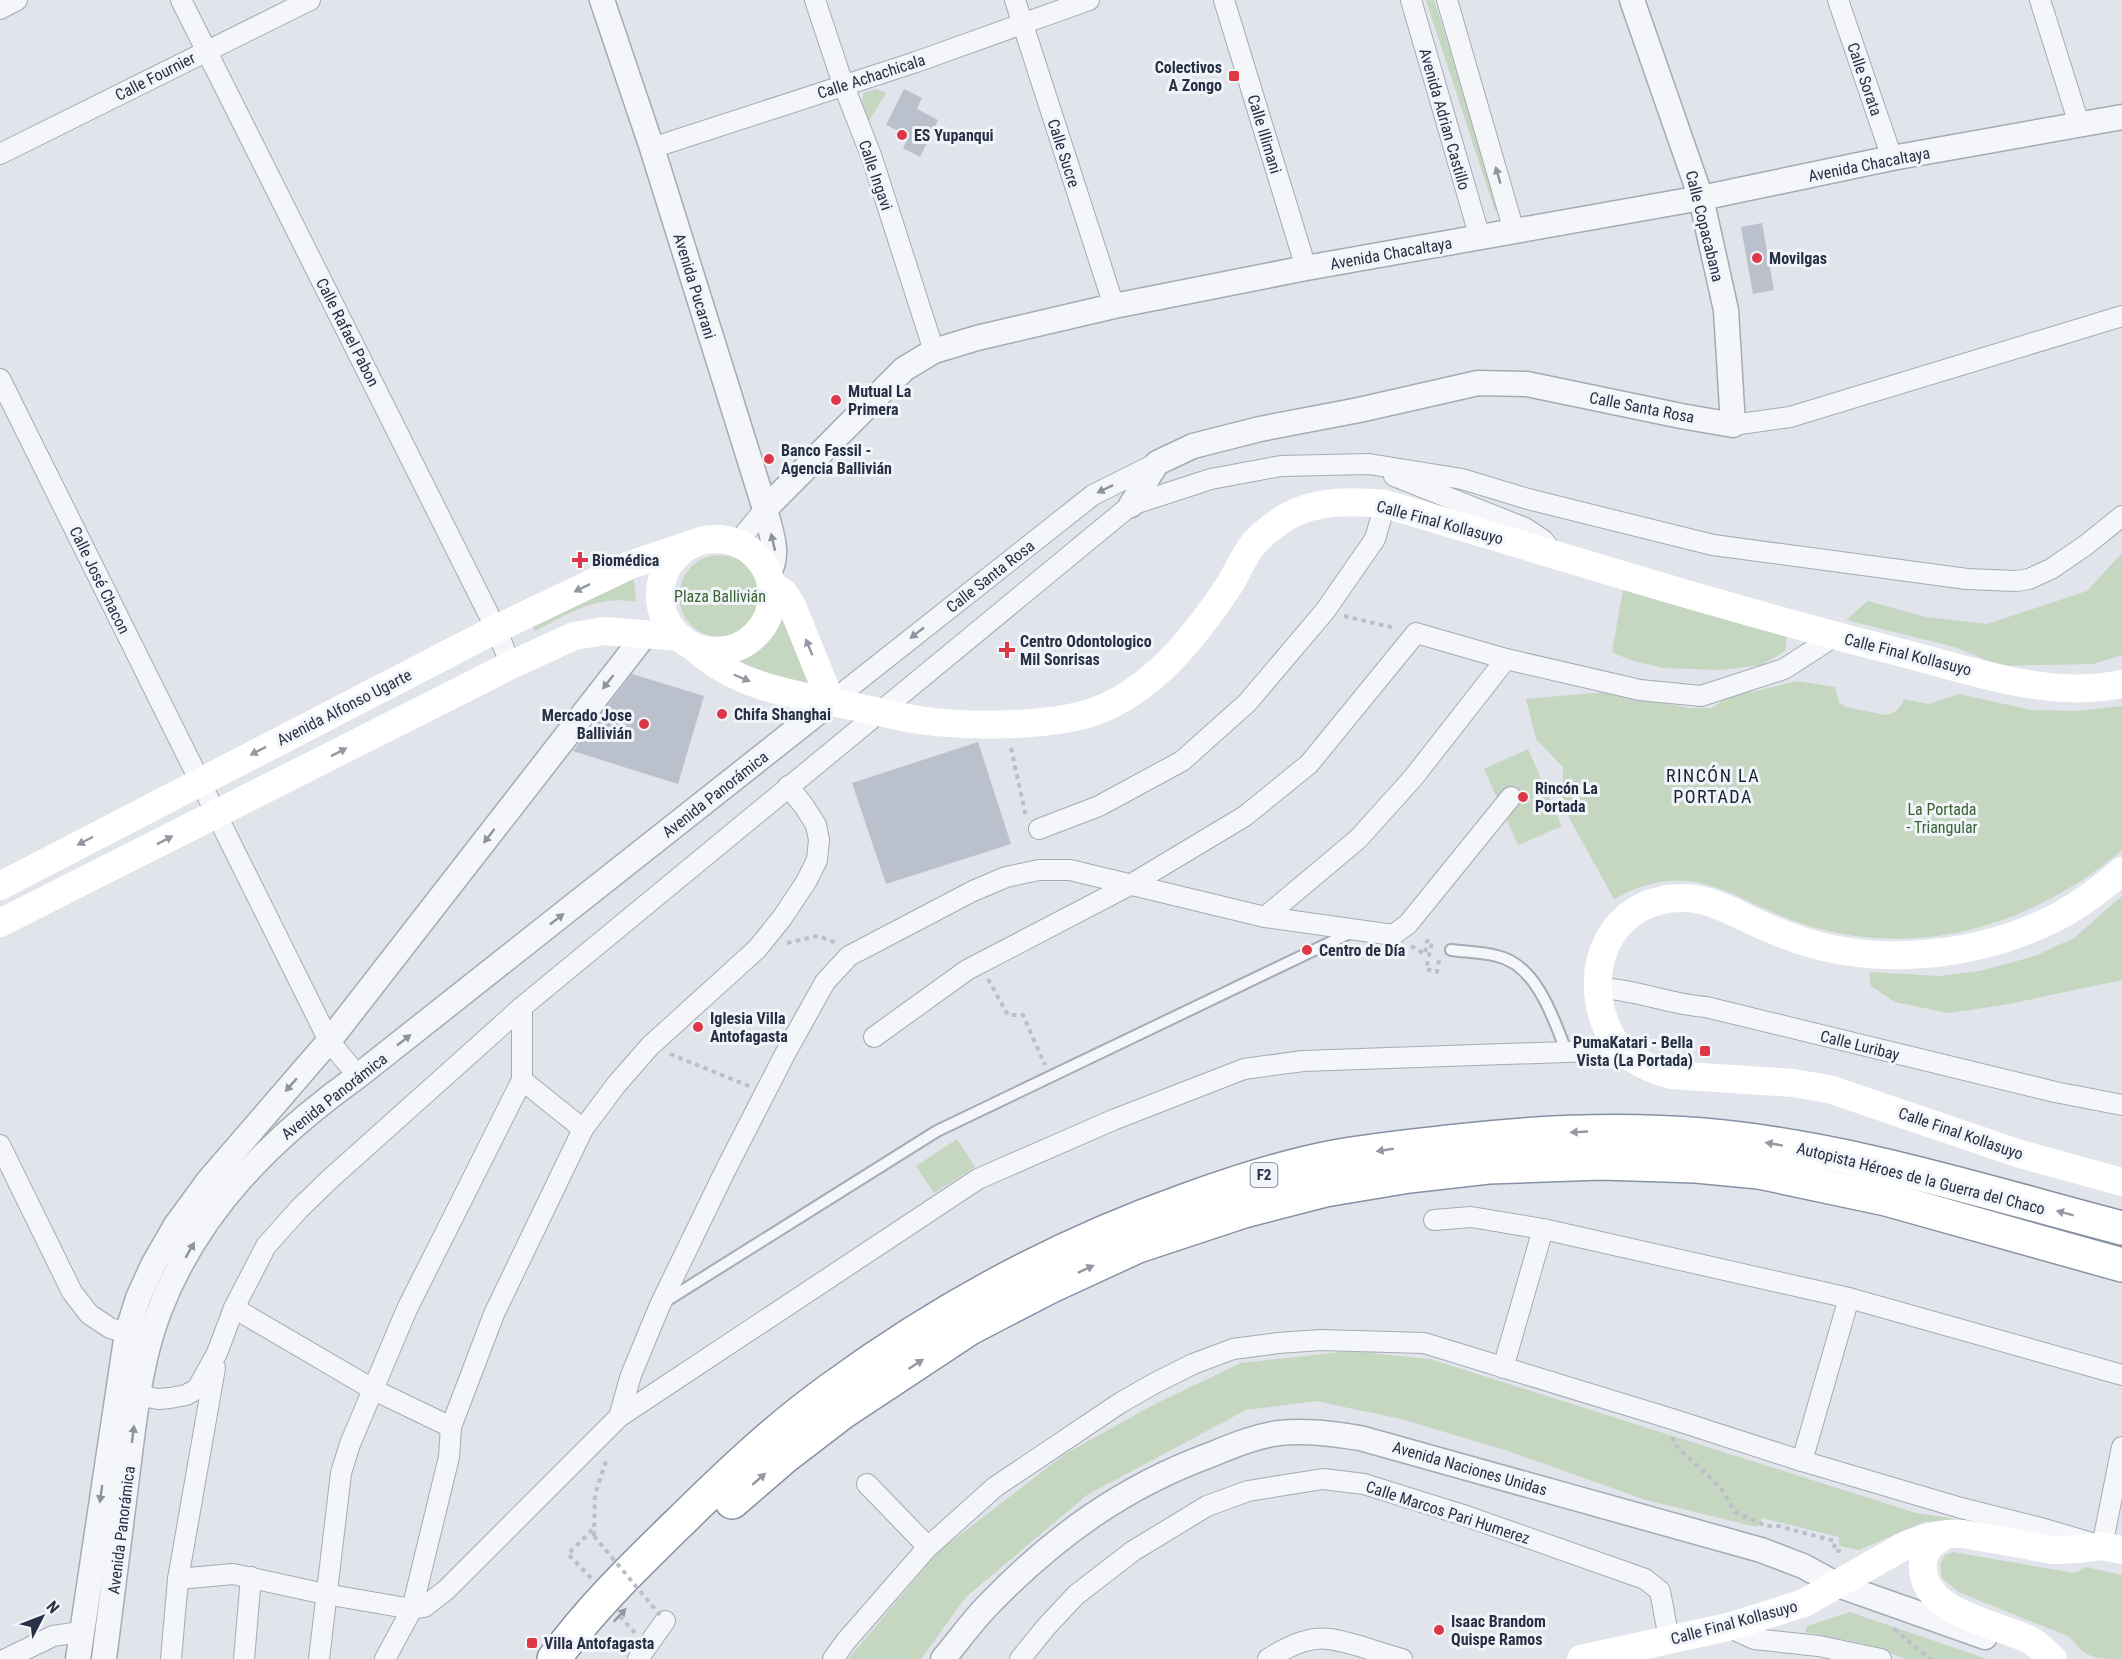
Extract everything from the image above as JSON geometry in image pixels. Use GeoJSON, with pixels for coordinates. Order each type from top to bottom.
{"type":"FeatureCollection","features":[{"type":"Feature","properties":{"kind":"highway","name":"Autopista Héroes de la Guerra del Chaco"},"geometry":{"type":"LineString","coordinates":[[554,1659],[567,1641],[638,1562],[768,1440],[830,1390],[955,1306],[1035,1263],[1127,1221],[1234,1183],[1319,1160],[1488,1137],[1601,1131],[1701,1135],[1767,1142],[1827,1153],[2122,1228]]}},
{"type":"Feature","properties":{"kind":"highway","name":"Autopista Héroes de la Guerra del Chaco"},"geometry":{"type":"LineString","coordinates":[[581,1659],[619,1616],[719,1514],[783,1458],[843,1412],[970,1328],[1049,1287],[1138,1246],[1244,1211],[1325,1190],[1409,1176],[1488,1167],[1602,1163],[1696,1166],[1759,1172],[1866,1194],[2122,1264]]}},
{"type":"Feature","properties":{"kind":"main road","name":"Calle Final Kollasuyo"},"geometry":{"type":"LineString","coordinates":[[686,642],[709,662],[743,680],[789,693],[879,712],[920,720],[1006,724],[1071,718],[1106,707],[1142,686],[1176,656],[1229,585],[1255,542],[1288,516],[1319,506],[1354,501],[1385,504],[1835,636],[2026,684],[2067,688],[2100,688],[2122,684]]}},
{"type":"Feature","properties":{"kind":"main road"},"geometry":{"type":"LineString","coordinates":[[686,642],[669,626],[662,611],[660,601],[665,571],[677,554],[695,543],[716,539],[737,543],[756,555],[770,579],[784,593],[792,606],[831,702]]}},
{"type":"Feature","properties":{"kind":"main road","name":"Avenida Alfonso Ugarte"},"geometry":{"type":"LineString","coordinates":[[0,886],[496,629],[630,565],[695,543]]}},
{"type":"Feature","properties":{"kind":"main road"},"geometry":{"type":"LineString","coordinates":[[0,922],[511,665],[574,636],[605,631],[686,642],[716,652],[737,648],[756,636],[768,617],[771,606],[770,579]]}},
{"type":"Feature","properties":{"kind":"main road","name":"Calle Final Kollasuyo"},"geometry":{"type":"LineString","coordinates":[[2122,872],[2082,902],[2055,918],[1974,947],[1923,954],[1879,954],[1841,950],[1806,942],[1710,903],[1683,898],[1654,901],[1631,912],[1615,927],[1603,948],[1597,988],[1600,1013],[1609,1033],[1623,1050],[1639,1063],[1655,1071],[1671,1075],[1793,1083],[1829,1089],[2020,1154],[2122,1182]]}},
{"type":"Feature","properties":{"kind":"main road"},"geometry":{"type":"LineString","coordinates":[[1948,1534],[1937,1539],[1928,1547],[1923,1557],[1924,1579],[1937,1599],[1949,1608],[2030,1640],[2053,1659]]}},
{"type":"Feature","properties":{"kind":"main road","name":"Calle Final Kollasuyo"},"geometry":{"type":"LineString","coordinates":[[1581,1659],[1728,1627],[1804,1603],[1838,1586],[1906,1545],[1929,1537],[1964,1534],[2053,1550],[2112,1548]]}},
{"type":"Feature","properties":{"kind":"street"},"geometry":{"type":"LineString","coordinates":[[0,9],[17,0]]}},
{"type":"Feature","properties":{"kind":"street","name":"Calle Rafael Pabon"},"geometry":{"type":"LineString","coordinates":[[182,0],[496,629],[511,665]]}},
{"type":"Feature","properties":{"kind":"street","name":"Calle Fournier"},"geometry":{"type":"LineString","coordinates":[[0,154],[310,0]]}},
{"type":"Feature","properties":{"kind":"street","name":"Avenida Pucarani"},"geometry":{"type":"LineString","coordinates":[[602,0],[765,509],[775,554],[770,579]]}},
{"type":"Feature","properties":{"kind":"street","name":"Calle Ingavi"},"geometry":{"type":"LineString","coordinates":[[815,0],[843,84],[872,158],[934,351]]}},
{"type":"Feature","properties":{"kind":"street","name":"Calle Sucre"},"geometry":{"type":"LineString","coordinates":[[1015,0],[1114,306]]}},
{"type":"Feature","properties":{"kind":"street","name":"Calle Achachicala"},"geometry":{"type":"LineString","coordinates":[[651,148],[916,62],[1089,0]]}},
{"type":"Feature","properties":{"kind":"street","name":"Calle Illimani"},"geometry":{"type":"LineString","coordinates":[[1224,0],[1306,268]]}},
{"type":"Feature","properties":{"kind":"street","name":"Avenida Adrian Castillo"},"geometry":{"type":"LineString","coordinates":[[1410,0],[1480,238]]}},
{"type":"Feature","properties":{"kind":"street"},"geometry":{"type":"LineString","coordinates":[[1447,0],[1514,231]]}},
{"type":"Feature","properties":{"kind":"street","name":"Calle Copacabana"},"geometry":{"type":"LineString","coordinates":[[1632,0],[1701,198],[1726,310],[1733,425]]}},
{"type":"Feature","properties":{"kind":"street","name":"Calle Sorata"},"geometry":{"type":"LineString","coordinates":[[1838,0],[1892,158]]}},
{"type":"Feature","properties":{"kind":"street"},"geometry":{"type":"LineString","coordinates":[[2040,0],[2079,124]]}},
{"type":"Feature","properties":{"kind":"street","name":"Avenida Chacaltaya"},"geometry":{"type":"LineString","coordinates":[[737,543],[765,509],[904,369],[934,351],[976,338],[1114,306],[1306,268],[1701,198],[1892,158],[2122,117]]}},
{"type":"Feature","properties":{"kind":"street","name":"Calle Santa Rosa"},"geometry":{"type":"LineString","coordinates":[[831,702],[1093,495],[1193,446],[1260,429],[1359,410],[1478,383],[1527,384],[1733,425],[1790,417],[2122,316]]}},
{"type":"Feature","properties":{"kind":"street","name":"Calle José Chacon"},"geometry":{"type":"LineString","coordinates":[[0,379],[217,814]]}},
{"type":"Feature","properties":{"kind":"street","name":"Calle Santa Rosa"},"geometry":{"type":"LineString","coordinates":[[217,1353],[234,1308],[266,1246],[298,1209],[522,1007],[1131,505],[1157,463]]}},
{"type":"Feature","properties":{"kind":"street"},"geometry":{"type":"LineString","coordinates":[[1369,464],[1525,528],[1543,540],[1554,554]]}},
{"type":"Feature","properties":{"kind":"street"},"geometry":{"type":"LineString","coordinates":[[1131,505],[1211,479],[1281,466],[1369,464],[1462,479],[1528,499],[1713,545],[1967,579],[2016,581],[2029,579],[2051,569],[2122,516]]}},
{"type":"Feature","properties":{"kind":"street"},"geometry":{"type":"LineString","coordinates":[[1033,825],[1099,806],[1182,761],[1247,703],[1325,611],[1375,539],[1385,504]]}},
{"type":"Feature","properties":{"kind":"street"},"geometry":{"type":"LineString","coordinates":[[874,1037],[967,970],[1130,885],[1245,816],[1309,764],[1416,633],[1506,659],[1640,690],[1701,696],[1784,669],[1835,636]]}},
{"type":"Feature","properties":{"kind":"street","name":"Avenida Panorámica"},"geometry":{"type":"LineString","coordinates":[[78,1659],[127,1333],[138,1298],[153,1265],[176,1226],[215,1173],[329,1041],[644,636]]}},
{"type":"Feature","properties":{"kind":"street"},"geometry":{"type":"LineString","coordinates":[[1265,917],[1358,839],[1413,778],[1506,659]]}},
{"type":"Feature","properties":{"kind":"street","name":"Avenida Panorámica"},"geometry":{"type":"LineString","coordinates":[[104,1659],[138,1395],[150,1339],[173,1278],[196,1238],[226,1195],[260,1157],[319,1104],[358,1076],[831,702]]}},
{"type":"Feature","properties":{"kind":"street"},"geometry":{"type":"LineString","coordinates":[[385,1659],[412,1609],[449,1457],[451,1427],[494,1314],[584,1129],[616,1084],[650,1046],[757,949],[782,918],[806,882],[817,860],[819,840],[816,825],[788,786]]}},
{"type":"Feature","properties":{"kind":"street"},"geometry":{"type":"LineString","coordinates":[[619,1417],[630,1375],[660,1305],[765,1092],[825,982],[849,956],[949,903],[1006,877],[1039,870],[1070,870],[1265,917],[1392,935],[1408,924],[1511,797]]}},
{"type":"Feature","properties":{"kind":"street"},"geometry":{"type":"LineString","coordinates":[[217,814],[329,1041],[358,1076]]}},
{"type":"Feature","properties":{"kind":"street","name":"Calle Luribay"},"geometry":{"type":"LineString","coordinates":[[1597,988],[1612,988],[1706,1008],[2055,1092],[2122,1105]]}},
{"type":"Feature","properties":{"kind":"street"},"geometry":{"type":"LineString","coordinates":[[319,1659],[341,1473],[350,1444],[407,1309],[522,1080],[522,1007]]}},
{"type":"Feature","properties":{"kind":"street"},"geometry":{"type":"LineString","coordinates":[[178,1579],[233,1574],[325,1594],[412,1609],[424,1607],[446,1590],[619,1417],[978,1179],[1113,1120],[1244,1070],[1303,1061],[1623,1050]]}},
{"type":"Feature","properties":{"kind":"street"},"geometry":{"type":"LineString","coordinates":[[522,1080],[584,1129]]}},
{"type":"Feature","properties":{"kind":"street"},"geometry":{"type":"LineString","coordinates":[[0,1145],[72,1292],[88,1314],[110,1328],[150,1339]]}},
{"type":"Feature","properties":{"kind":"street"},"geometry":{"type":"LineString","coordinates":[[1434,1220],[1471,1217],[1543,1228],[1849,1298],[2122,1375]]}},
{"type":"Feature","properties":{"kind":"street"},"geometry":{"type":"LineString","coordinates":[[1503,1368],[1543,1228]]}},
{"type":"Feature","properties":{"kind":"street"},"geometry":{"type":"LineString","coordinates":[[1802,1461],[1849,1298]]}},
{"type":"Feature","properties":{"kind":"street"},"geometry":{"type":"LineString","coordinates":[[234,1308],[374,1389],[451,1427]]}},
{"type":"Feature","properties":{"kind":"street"},"geometry":{"type":"LineString","coordinates":[[833,1659],[928,1546],[994,1487],[1120,1403],[1192,1364],[1233,1349],[1321,1340],[1424,1343],[1802,1461],[1961,1508],[2112,1548],[2122,1448]]}},
{"type":"Feature","properties":{"kind":"street"},"geometry":{"type":"LineString","coordinates":[[138,1395],[158,1399],[186,1395],[197,1389],[217,1353]]}},
{"type":"Feature","properties":{"kind":"street"},"geometry":{"type":"LineString","coordinates":[[171,1659],[178,1579],[217,1353]]}},
{"type":"Feature","properties":{"kind":"street","name":"Avenida Naciones Unidas"},"geometry":{"type":"LineString","coordinates":[[943,1659],[989,1604],[1047,1549],[1113,1500],[1172,1469],[1235,1445],[1278,1433],[1321,1432],[1369,1440],[1761,1550],[1803,1566],[1838,1586],[2047,1659]]}},
{"type":"Feature","properties":{"kind":"street","name":"Calle Marcos Pari Humerez"},"geometry":{"type":"LineString","coordinates":[[1020,1659],[1076,1595],[1133,1551],[1207,1506],[1248,1491],[1323,1479],[1364,1484],[1463,1515],[1645,1579],[1660,1591],[1669,1639]]}},
{"type":"Feature","properties":{"kind":"street"},"geometry":{"type":"LineString","coordinates":[[867,1484],[928,1546]]}},
{"type":"Feature","properties":{"kind":"street"},"geometry":{"type":"LineString","coordinates":[[244,1659],[250,1577]]}},
{"type":"Feature","properties":{"kind":"street"},"geometry":{"type":"LineString","coordinates":[[640,1649],[663,1618]]}},
{"type":"Feature","properties":{"kind":"street"},"geometry":{"type":"LineString","coordinates":[[1728,1627],[1754,1639],[1819,1646],[1881,1659]]}},
{"type":"Feature","properties":{"kind":"street"},"geometry":{"type":"LineString","coordinates":[[6,1659],[53,1636],[81,1632]]}},
{"type":"Feature","properties":{"kind":"street"},"geometry":{"type":"LineString","coordinates":[[1268,1659],[1287,1647],[1328,1639],[1402,1659]]}},
{"type":"Feature","properties":{"kind":"lane"},"geometry":{"type":"LineString","coordinates":[[660,1305],[937,1131],[1356,930]]}},
{"type":"Feature","properties":{"kind":"lane"},"geometry":{"type":"LineString","coordinates":[[1451,950],[1499,956],[1518,964],[1534,983],[1551,1011],[1566,1051]]}},
{"type":"Feature","properties":{"kind":"path"},"geometry":{"type":"LineString","coordinates":[[1325,611],[1416,633]]}},
{"type":"Feature","properties":{"kind":"path"},"geometry":{"type":"LineString","coordinates":[[1006,724],[1033,825]]}},
{"type":"Feature","properties":{"kind":"path"},"geometry":{"type":"LineString","coordinates":[[1392,935],[1425,954],[1427,941],[1432,942],[1426,969],[1437,972],[1441,948],[1451,950]]}},
{"type":"Feature","properties":{"kind":"path"},"geometry":{"type":"LineString","coordinates":[[757,949],[818,936],[860,951]]}},
{"type":"Feature","properties":{"kind":"path"},"geometry":{"type":"LineString","coordinates":[[979,964],[1008,1014],[1023,1015],[1050,1076]]}},
{"type":"Feature","properties":{"kind":"path"},"geometry":{"type":"LineString","coordinates":[[650,1046],[765,1092]]}},
{"type":"Feature","properties":{"kind":"path"},"geometry":{"type":"LineString","coordinates":[[619,1417],[595,1494],[594,1536],[663,1618]]}},
{"type":"Feature","properties":{"kind":"path"},"geometry":{"type":"LineString","coordinates":[[1672,1419],[1673,1443],[1721,1488],[1735,1512],[1766,1526],[1779,1526],[1835,1541],[1834,1550],[1845,1552]]}},
{"type":"Feature","properties":{"kind":"path"},"geometry":{"type":"LineString","coordinates":[[568,1554],[594,1527]]}},
{"type":"Feature","properties":{"kind":"path"},"geometry":{"type":"LineString","coordinates":[[619,1616],[640,1649]]}},
{"type":"Feature","properties":{"kind":"path"},"geometry":{"type":"LineString","coordinates":[[1892,1622],[1893,1628],[1930,1659]]}},
{"type":"Feature","properties":{"kind":"green space"},"geometry":{"type":"Polygon","coordinates":[[[1426,0],[1434,0],[1501,209],[1495,211],[1426,0]]]}},
{"type":"Feature","properties":{"kind":"green space"},"geometry":{"type":"Polygon","coordinates":[[[877,89],[886,93],[868,123],[862,102],[863,93],[877,89]]]}},
{"type":"Feature","properties":{"kind":"green space"},"geometry":{"type":"Polygon","coordinates":[[[2122,553],[2122,655],[2093,664],[2000,666],[1955,647],[1846,620],[1868,601],[1925,617],[1987,624],[2087,591],[2122,553]]]}},
{"type":"Feature","properties":{"kind":"green space","name":"Plaza Ballivián"},"geometry":{"type":"Polygon","coordinates":[[[720,555],[736,558],[749,567],[758,580],[761,596],[758,612],[749,625],[736,634],[720,637],[704,634],[691,625],[682,612],[679,596],[682,580],[691,567],[704,558],[720,555]]]}},
{"type":"Feature","properties":{"kind":"green space"},"geometry":{"type":"Polygon","coordinates":[[[633,572],[636,602],[622,600],[596,603],[571,612],[535,631],[532,626],[633,572]]]}},
{"type":"Feature","properties":{"kind":"green space"},"geometry":{"type":"Polygon","coordinates":[[[1623,590],[1787,636],[1785,651],[1762,665],[1720,670],[1664,668],[1630,660],[1612,652],[1623,590]]]}},
{"type":"Feature","properties":{"kind":"green space"},"geometry":{"type":"Polygon","coordinates":[[[782,599],[812,679],[806,688],[721,667],[752,648],[766,632],[782,599]]]}},
{"type":"Feature","properties":{"kind":"green space","name":"La Portada - Triangular"},"geometry":{"type":"Polygon","coordinates":[[[1797,681],[1835,687],[1839,703],[1846,707],[1885,715],[1897,710],[1904,699],[1928,704],[1959,694],[2031,710],[2078,711],[2122,706],[2122,850],[2088,876],[2051,898],[2012,916],[1972,929],[1931,937],[1889,939],[1846,935],[1803,924],[1712,886],[1690,881],[1667,881],[1642,886],[1614,899],[1562,805],[1563,767],[1536,739],[1526,699],[1605,692],[1689,708],[1712,708],[1732,694],[1752,692],[1797,681]]]}},
{"type":"Feature","properties":{"kind":"green space","name":"Rincón La Portada"},"geometry":{"type":"Polygon","coordinates":[[[1528,749],[1562,826],[1518,845],[1484,769],[1528,749]]]}},
{"type":"Feature","properties":{"kind":"green space"},"geometry":{"type":"Polygon","coordinates":[[[2122,896],[2122,980],[2004,1005],[1948,1013],[1895,1002],[1871,986],[1869,972],[1939,976],[1980,971],[2035,956],[2074,938],[2122,896]]]}},
{"type":"Feature","properties":{"kind":"green space"},"geometry":{"type":"Polygon","coordinates":[[[957,1139],[975,1167],[934,1193],[916,1166],[957,1139]]]}},
{"type":"Feature","properties":{"kind":"green space"},"geometry":{"type":"Polygon","coordinates":[[[1351,1351],[1430,1359],[1916,1513],[1956,1519],[1924,1522],[1859,1550],[1839,1546],[1839,1537],[1762,1518],[1757,1527],[1646,1500],[1508,1451],[1401,1419],[1316,1401],[1246,1410],[1087,1495],[966,1597],[921,1659],[848,1659],[939,1551],[1065,1454],[1155,1404],[1241,1363],[1351,1351]]]}},
{"type":"Feature","properties":{"kind":"green space"},"geometry":{"type":"Polygon","coordinates":[[[1953,1552],[2074,1573],[2086,1567],[2122,1575],[2122,1659],[2105,1659],[2087,1654],[2070,1637],[1958,1592],[1942,1578],[1940,1565],[1945,1555],[1953,1552]]]}},
{"type":"Feature","properties":{"kind":"green space"},"geometry":{"type":"Polygon","coordinates":[[[1850,1612],[1987,1659],[1906,1659],[1861,1643],[1805,1632],[1807,1626],[1850,1612]]]}},
{"type":"Feature","properties":{"kind":"building"},"geometry":{"type":"Polygon","coordinates":[[[904,89],[922,98],[917,109],[938,120],[920,157],[903,148],[909,136],[886,125],[904,89]]]}},
{"type":"Feature","properties":{"kind":"building","name":"Movilgas"},"geometry":{"type":"Polygon","coordinates":[[[1762,223],[1774,290],[1753,294],[1741,227],[1762,223]]]}},
{"type":"Feature","properties":{"kind":"building","name":"Mercado Jose Ballivián"},"geometry":{"type":"Polygon","coordinates":[[[632,674],[704,696],[678,784],[573,751],[632,674]]]}},
{"type":"Feature","properties":{"kind":"building"},"geometry":{"type":"Polygon","coordinates":[[[978,742],[1011,844],[886,884],[852,783],[978,742]]]}},
{"type":"Feature","properties":{"kind":"place","name":"Colectivos A Zongo"},"geometry":{"type":"Point","coordinates":[1234,76]}},
{"type":"Feature","properties":{"kind":"place","name":"ES Yupanqui"},"geometry":{"type":"Point","coordinates":[902,135]}},
{"type":"Feature","properties":{"kind":"place","name":"Movilgas"},"geometry":{"type":"Point","coordinates":[1757,258]}},
{"type":"Feature","properties":{"kind":"place","name":"Mutual La Primera"},"geometry":{"type":"Point","coordinates":[836,400]}},
{"type":"Feature","properties":{"kind":"place","name":"Banco Fassil - Agencia Ballivián"},"geometry":{"type":"Point","coordinates":[769,459]}},
{"type":"Feature","properties":{"kind":"place","name":"Biomédica"},"geometry":{"type":"Point","coordinates":[580,560]}},
{"type":"Feature","properties":{"kind":"place","name":"Centro Odontologico Mil Sonrisas"},"geometry":{"type":"Point","coordinates":[1007,650]}},
{"type":"Feature","properties":{"kind":"place","name":"Chifa Shanghai"},"geometry":{"type":"Point","coordinates":[722,714]}},
{"type":"Feature","properties":{"kind":"place","name":"Mercado Jose Ballivián"},"geometry":{"type":"Point","coordinates":[644,724]}},
{"type":"Feature","properties":{"kind":"place","name":"Rincón La Portada"},"geometry":{"type":"Point","coordinates":[1523,797]}},
{"type":"Feature","properties":{"kind":"place","name":"Centro de Día"},"geometry":{"type":"Point","coordinates":[1307,950]}},
{"type":"Feature","properties":{"kind":"place","name":"Iglesia Villa Antofagasta"},"geometry":{"type":"Point","coordinates":[698,1027]}},
{"type":"Feature","properties":{"kind":"place","name":"PumaKatari - Bella Vista (La Portada)"},"geometry":{"type":"Point","coordinates":[1705,1051]}},
{"type":"Feature","properties":{"kind":"place","name":"Isaac Brandom Quispe Ramos"},"geometry":{"type":"Point","coordinates":[1439,1630]}},
{"type":"Feature","properties":{"kind":"place","name":"Villa Antofagasta"},"geometry":{"type":"Point","coordinates":[532,1643]}},
{"type":"Feature","properties":{"kind":"district","name":"RINCÓN LA PORTADA"},"geometry":{"type":"Point","coordinates":[1713,786]}}]}
